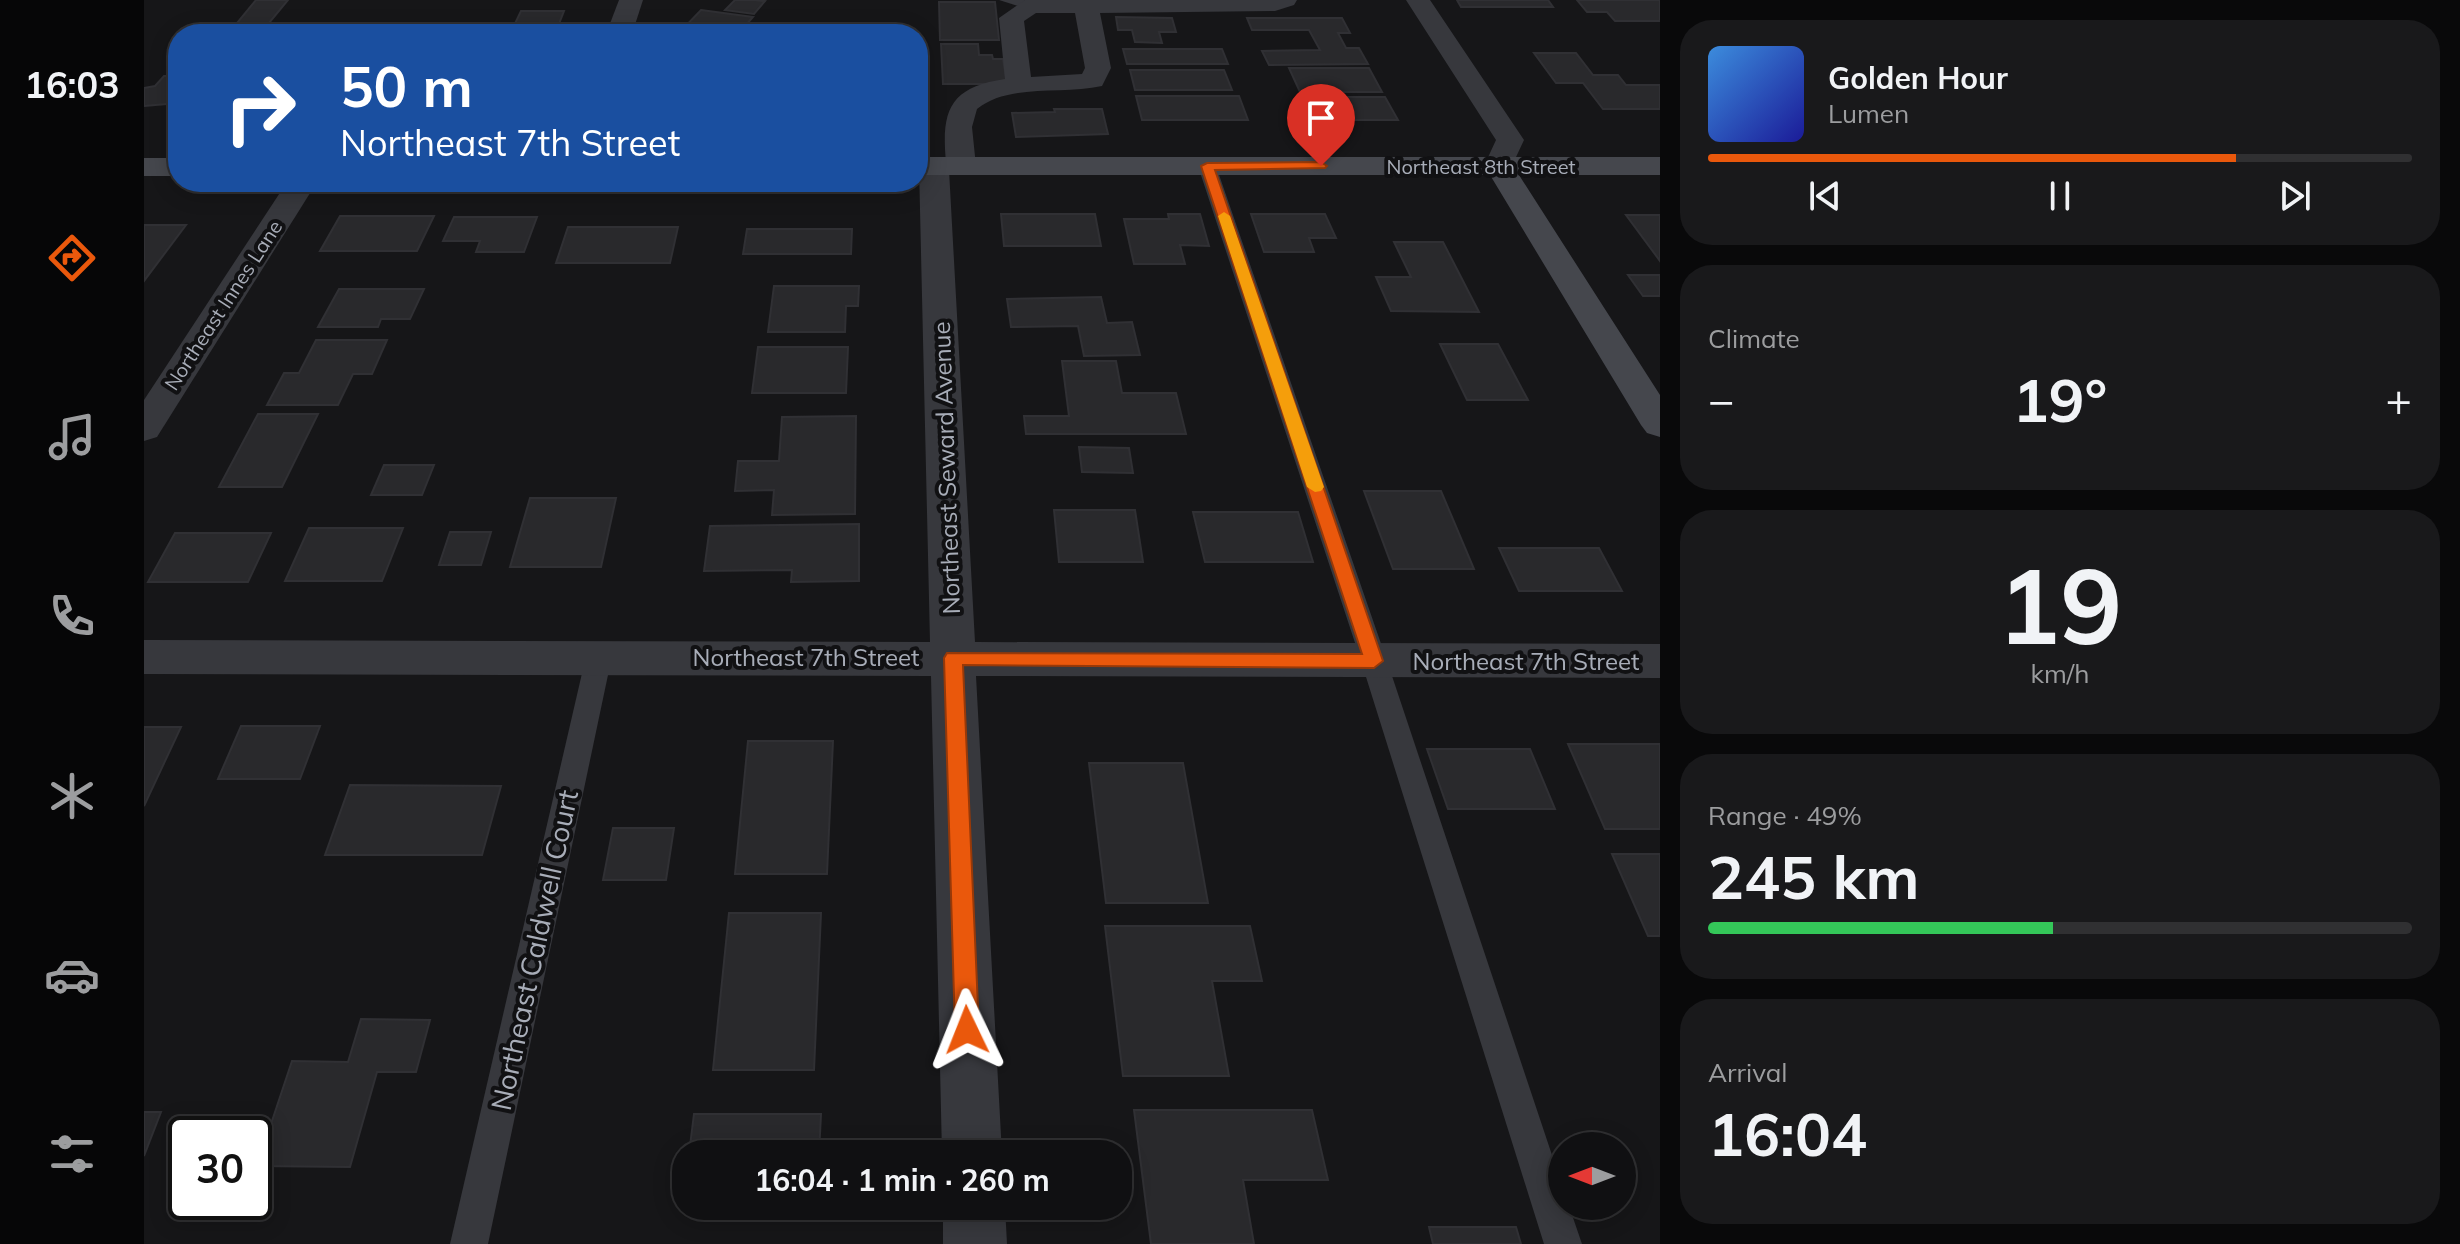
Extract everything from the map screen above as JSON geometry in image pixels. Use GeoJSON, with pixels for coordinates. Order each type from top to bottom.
{"type":"FeatureCollection","features":[{"type":"Feature","properties":{"kind":"main road","name":"Northeast 8th Street"},"geometry":{"type":"LineString","coordinates":[[938,166],[1660,166]]}},
{"type":"Feature","properties":{"kind":"main road"},"geometry":{"type":"LineString","coordinates":[[1499,166],[1660,425]]}},
{"type":"Feature","properties":{"kind":"main road"},"geometry":{"type":"LineString","coordinates":[[144,167],[168,167]]}},
{"type":"Feature","properties":{"kind":"street"},"geometry":{"type":"LineString","coordinates":[[623,24],[631,0]]}},
{"type":"Feature","properties":{"kind":"street"},"geometry":{"type":"LineString","coordinates":[[1019,85],[1011,18],[1018,3],[1224,6],[1275,4],[1285,0]]}},
{"type":"Feature","properties":{"kind":"street"},"geometry":{"type":"LineString","coordinates":[[1418,0],[1510,140],[1499,166]]}},
{"type":"Feature","properties":{"kind":"street","name":"Northeast Seward Avenue"},"geometry":{"type":"LineString","coordinates":[[971,1140],[938,166],[966,103],[989,91],[1019,85],[1078,85],[1092,80],[1098,68],[1086,3]]}},
{"type":"Feature","properties":{"kind":"street","name":"Northeast Innes Lane"},"geometry":{"type":"LineString","coordinates":[[144,429],[296,192]]}},
{"type":"Feature","properties":{"kind":"street","name":"Northeast 7th Street"},"geometry":{"type":"LineString","coordinates":[[144,657],[1660,661]]}},
{"type":"Feature","properties":{"kind":"street"},"geometry":{"type":"LineString","coordinates":[[974,1220],[975,1244]]}},
{"type":"Feature","properties":{"kind":"lane"},"geometry":{"type":"LineString","coordinates":[[1207,166],[1374,661],[1563,1244]]}},
{"type":"Feature","properties":{"kind":"lane","name":"Northeast Caldwell Court"},"geometry":{"type":"LineString","coordinates":[[469,1244],[599,656]]}},
{"type":"Feature","properties":{"kind":"building"},"geometry":{"type":"Polygon","coordinates":[[[256,0],[288,0],[269,23],[237,23],[256,0]]]}},
{"type":"Feature","properties":{"kind":"building"},"geometry":{"type":"Polygon","coordinates":[[[735,0],[765,1],[754,14],[725,10],[735,0]]]}},
{"type":"Feature","properties":{"kind":"building"},"geometry":{"type":"Polygon","coordinates":[[[1457,0],[1548,0],[1553,7],[1461,7],[1457,0]]]}},
{"type":"Feature","properties":{"kind":"building"},"geometry":{"type":"Polygon","coordinates":[[[1577,0],[1660,0],[1660,21],[1615,21],[1607,12],[1587,12],[1577,0]]]}},
{"type":"Feature","properties":{"kind":"building"},"geometry":{"type":"Polygon","coordinates":[[[939,2],[995,2],[999,40],[940,40],[939,2]]]}},
{"type":"Feature","properties":{"kind":"building"},"geometry":{"type":"Polygon","coordinates":[[[701,10],[753,17],[747,24],[688,24],[701,10]]]}},
{"type":"Feature","properties":{"kind":"building"},"geometry":{"type":"Polygon","coordinates":[[[521,11],[564,11],[559,24],[515,24],[521,11]]]}},
{"type":"Feature","properties":{"kind":"building"},"geometry":{"type":"Polygon","coordinates":[[[1116,17],[1172,18],[1176,32],[1159,32],[1162,43],[1135,42],[1132,30],[1118,30],[1116,17]]]}},
{"type":"Feature","properties":{"kind":"building"},"geometry":{"type":"Polygon","coordinates":[[[1247,18],[1342,18],[1350,33],[1338,33],[1346,48],[1359,48],[1368,64],[1269,65],[1262,51],[1320,50],[1309,30],[1252,30],[1247,18]]]}},
{"type":"Feature","properties":{"kind":"building"},"geometry":{"type":"Polygon","coordinates":[[[941,44],[978,44],[979,55],[1003,59],[1007,84],[943,84],[941,44]]]}},
{"type":"Feature","properties":{"kind":"building"},"geometry":{"type":"Polygon","coordinates":[[[1123,49],[1222,49],[1228,64],[1127,64],[1123,49]]]}},
{"type":"Feature","properties":{"kind":"building"},"geometry":{"type":"Polygon","coordinates":[[[1534,53],[1576,53],[1593,75],[1618,75],[1626,85],[1660,85],[1660,109],[1603,109],[1583,83],[1556,83],[1534,53]]]}},
{"type":"Feature","properties":{"kind":"building"},"geometry":{"type":"Polygon","coordinates":[[[1289,68],[1369,68],[1382,92],[1300,92],[1289,68]]]}},
{"type":"Feature","properties":{"kind":"building"},"geometry":{"type":"Polygon","coordinates":[[[1130,70],[1224,70],[1232,90],[1135,90],[1130,70]]]}},
{"type":"Feature","properties":{"kind":"building"},"geometry":{"type":"Polygon","coordinates":[[[164,76],[168,76],[168,104],[144,106],[144,88],[155,86],[164,76]]]}},
{"type":"Feature","properties":{"kind":"building"},"geometry":{"type":"Polygon","coordinates":[[[1136,96],[1239,96],[1248,120],[1142,120],[1136,96]]]}},
{"type":"Feature","properties":{"kind":"building"},"geometry":{"type":"Polygon","coordinates":[[[1313,97],[1385,97],[1398,120],[1324,120],[1313,97]]]}},
{"type":"Feature","properties":{"kind":"building"},"geometry":{"type":"Polygon","coordinates":[[[1054,109],[1102,109],[1108,134],[1016,137],[1012,113],[1055,112],[1054,109]]]}},
{"type":"Feature","properties":{"kind":"building"},"geometry":{"type":"Polygon","coordinates":[[[1001,214],[1095,214],[1101,246],[1004,246],[1001,214]]]}},
{"type":"Feature","properties":{"kind":"building"},"geometry":{"type":"Polygon","coordinates":[[[1168,214],[1200,214],[1209,246],[1180,245],[1185,264],[1134,264],[1124,219],[1169,219],[1168,214]]]}},
{"type":"Feature","properties":{"kind":"building"},"geometry":{"type":"Polygon","coordinates":[[[1251,214],[1325,214],[1336,238],[1309,238],[1314,252],[1264,252],[1251,214]]]}},
{"type":"Feature","properties":{"kind":"building"},"geometry":{"type":"Polygon","coordinates":[[[1626,215],[1660,215],[1660,261],[1626,215]]]}},
{"type":"Feature","properties":{"kind":"building"},"geometry":{"type":"Polygon","coordinates":[[[340,216],[434,216],[417,251],[320,251],[340,216]]]}},
{"type":"Feature","properties":{"kind":"building"},"geometry":{"type":"Polygon","coordinates":[[[454,217],[537,217],[524,252],[476,252],[480,241],[443,241],[454,217]]]}},
{"type":"Feature","properties":{"kind":"building"},"geometry":{"type":"Polygon","coordinates":[[[144,225],[186,225],[144,281],[144,225]]]}},
{"type":"Feature","properties":{"kind":"building"},"geometry":{"type":"Polygon","coordinates":[[[568,227],[678,227],[670,263],[556,263],[568,227]]]}},
{"type":"Feature","properties":{"kind":"building"},"geometry":{"type":"Polygon","coordinates":[[[747,229],[852,229],[851,254],[743,254],[747,229]]]}},
{"type":"Feature","properties":{"kind":"building"},"geometry":{"type":"Polygon","coordinates":[[[1394,242],[1443,242],[1479,312],[1391,311],[1376,277],[1411,277],[1394,242]]]}},
{"type":"Feature","properties":{"kind":"building"},"geometry":{"type":"Polygon","coordinates":[[[1628,275],[1660,275],[1660,296],[1643,296],[1628,275]]]}},
{"type":"Feature","properties":{"kind":"building"},"geometry":{"type":"Polygon","coordinates":[[[774,286],[859,286],[858,306],[846,306],[845,332],[768,332],[774,286]]]}},
{"type":"Feature","properties":{"kind":"building"},"geometry":{"type":"Polygon","coordinates":[[[339,289],[424,289],[410,319],[381,319],[378,327],[318,327],[339,289]]]}},
{"type":"Feature","properties":{"kind":"building"},"geometry":{"type":"Polygon","coordinates":[[[1101,297],[1107,323],[1132,322],[1140,355],[1084,356],[1078,326],[1011,327],[1007,299],[1101,297]]]}},
{"type":"Feature","properties":{"kind":"building"},"geometry":{"type":"Polygon","coordinates":[[[316,340],[387,340],[372,374],[353,374],[338,405],[267,405],[284,373],[299,373],[316,340]]]}},
{"type":"Feature","properties":{"kind":"building"},"geometry":{"type":"Polygon","coordinates":[[[1440,344],[1498,344],[1528,400],[1467,400],[1440,344]]]}},
{"type":"Feature","properties":{"kind":"building"},"geometry":{"type":"Polygon","coordinates":[[[758,347],[848,347],[846,393],[752,393],[758,347]]]}},
{"type":"Feature","properties":{"kind":"building"},"geometry":{"type":"Polygon","coordinates":[[[1062,361],[1116,361],[1122,393],[1176,393],[1186,434],[1026,434],[1024,416],[1069,416],[1062,361]]]}},
{"type":"Feature","properties":{"kind":"building"},"geometry":{"type":"Polygon","coordinates":[[[258,414],[318,414],[282,487],[219,487],[258,414]]]}},
{"type":"Feature","properties":{"kind":"building"},"geometry":{"type":"Polygon","coordinates":[[[856,416],[855,514],[772,515],[774,490],[735,491],[738,461],[779,461],[782,417],[856,416]]]}},
{"type":"Feature","properties":{"kind":"building"},"geometry":{"type":"Polygon","coordinates":[[[1079,447],[1129,448],[1133,473],[1082,472],[1079,447]]]}},
{"type":"Feature","properties":{"kind":"building"},"geometry":{"type":"Polygon","coordinates":[[[384,465],[434,465],[422,495],[371,495],[384,465]]]}},
{"type":"Feature","properties":{"kind":"building"},"geometry":{"type":"Polygon","coordinates":[[[1364,491],[1441,491],[1474,569],[1393,569],[1364,491]]]}},
{"type":"Feature","properties":{"kind":"building"},"geometry":{"type":"Polygon","coordinates":[[[530,498],[616,498],[601,567],[510,567],[530,498]]]}},
{"type":"Feature","properties":{"kind":"building"},"geometry":{"type":"Polygon","coordinates":[[[1054,510],[1135,510],[1143,562],[1059,562],[1054,510]]]}},
{"type":"Feature","properties":{"kind":"building"},"geometry":{"type":"Polygon","coordinates":[[[1193,512],[1298,512],[1313,562],[1205,562],[1193,512]]]}},
{"type":"Feature","properties":{"kind":"building"},"geometry":{"type":"Polygon","coordinates":[[[859,524],[859,581],[791,582],[792,570],[704,571],[710,526],[859,524]]]}},
{"type":"Feature","properties":{"kind":"building"},"geometry":{"type":"Polygon","coordinates":[[[309,528],[403,528],[382,581],[285,581],[309,528]]]}},
{"type":"Feature","properties":{"kind":"building"},"geometry":{"type":"Polygon","coordinates":[[[450,532],[491,532],[481,565],[439,565],[450,532]]]}},
{"type":"Feature","properties":{"kind":"building"},"geometry":{"type":"Polygon","coordinates":[[[175,533],[271,533],[248,582],[148,582],[175,533]]]}},
{"type":"Feature","properties":{"kind":"building"},"geometry":{"type":"Polygon","coordinates":[[[1499,548],[1599,548],[1622,591],[1519,591],[1499,548]]]}},
{"type":"Feature","properties":{"kind":"building"},"geometry":{"type":"Polygon","coordinates":[[[241,726],[320,726],[300,779],[218,779],[241,726]]]}},
{"type":"Feature","properties":{"kind":"building"},"geometry":{"type":"Polygon","coordinates":[[[144,727],[181,727],[144,806],[144,727]]]}},
{"type":"Feature","properties":{"kind":"building"},"geometry":{"type":"Polygon","coordinates":[[[748,741],[833,741],[827,874],[735,874],[748,741]]]}},
{"type":"Feature","properties":{"kind":"building"},"geometry":{"type":"Polygon","coordinates":[[[1568,744],[1660,744],[1660,829],[1605,829],[1568,744]]]}},
{"type":"Feature","properties":{"kind":"building"},"geometry":{"type":"Polygon","coordinates":[[[1427,749],[1530,749],[1555,809],[1448,809],[1427,749]]]}},
{"type":"Feature","properties":{"kind":"building"},"geometry":{"type":"Polygon","coordinates":[[[1089,763],[1183,763],[1208,903],[1106,903],[1089,763]]]}},
{"type":"Feature","properties":{"kind":"building"},"geometry":{"type":"Polygon","coordinates":[[[350,785],[501,786],[482,855],[325,855],[350,785]]]}},
{"type":"Feature","properties":{"kind":"building"},"geometry":{"type":"Polygon","coordinates":[[[613,828],[674,828],[666,880],[603,880],[613,828]]]}},
{"type":"Feature","properties":{"kind":"building"},"geometry":{"type":"Polygon","coordinates":[[[1612,854],[1660,854],[1660,936],[1648,936],[1612,854]]]}},
{"type":"Feature","properties":{"kind":"building"},"geometry":{"type":"Polygon","coordinates":[[[729,913],[821,913],[814,1070],[713,1070],[729,913]]]}},
{"type":"Feature","properties":{"kind":"building"},"geometry":{"type":"Polygon","coordinates":[[[1105,926],[1250,926],[1262,981],[1212,981],[1229,1076],[1123,1076],[1105,926]]]}},
{"type":"Feature","properties":{"kind":"building"},"geometry":{"type":"Polygon","coordinates":[[[361,1019],[430,1020],[416,1072],[377,1072],[350,1167],[272,1166],[272,1121],[292,1061],[348,1062],[361,1019]]]}},
{"type":"Feature","properties":{"kind":"building"},"geometry":{"type":"Polygon","coordinates":[[[1134,1110],[1312,1110],[1328,1180],[1243,1180],[1254,1244],[1151,1244],[1134,1110]]]}},
{"type":"Feature","properties":{"kind":"building"},"geometry":{"type":"Polygon","coordinates":[[[144,1112],[161,1112],[144,1156],[144,1112]]]}},
{"type":"Feature","properties":{"kind":"building"},"geometry":{"type":"Polygon","coordinates":[[[694,1114],[821,1114],[820,1140],[691,1140],[694,1114]]]}},
{"type":"Feature","properties":{"kind":"building"},"geometry":{"type":"Polygon","coordinates":[[[1429,1227],[1516,1227],[1521,1244],[1433,1244],[1429,1227]]]}},
{"type":"Feature","properties":{"kind":"slow traffic"},"geometry":{"type":"LineString","coordinates":[[1224,216],[1315,487]]}},
{"type":"Feature","properties":{"kind":"route"},"geometry":{"type":"LineString","coordinates":[[967,1030],[953,658],[1374,661],[1207,166],[1321,166]]}}]}
